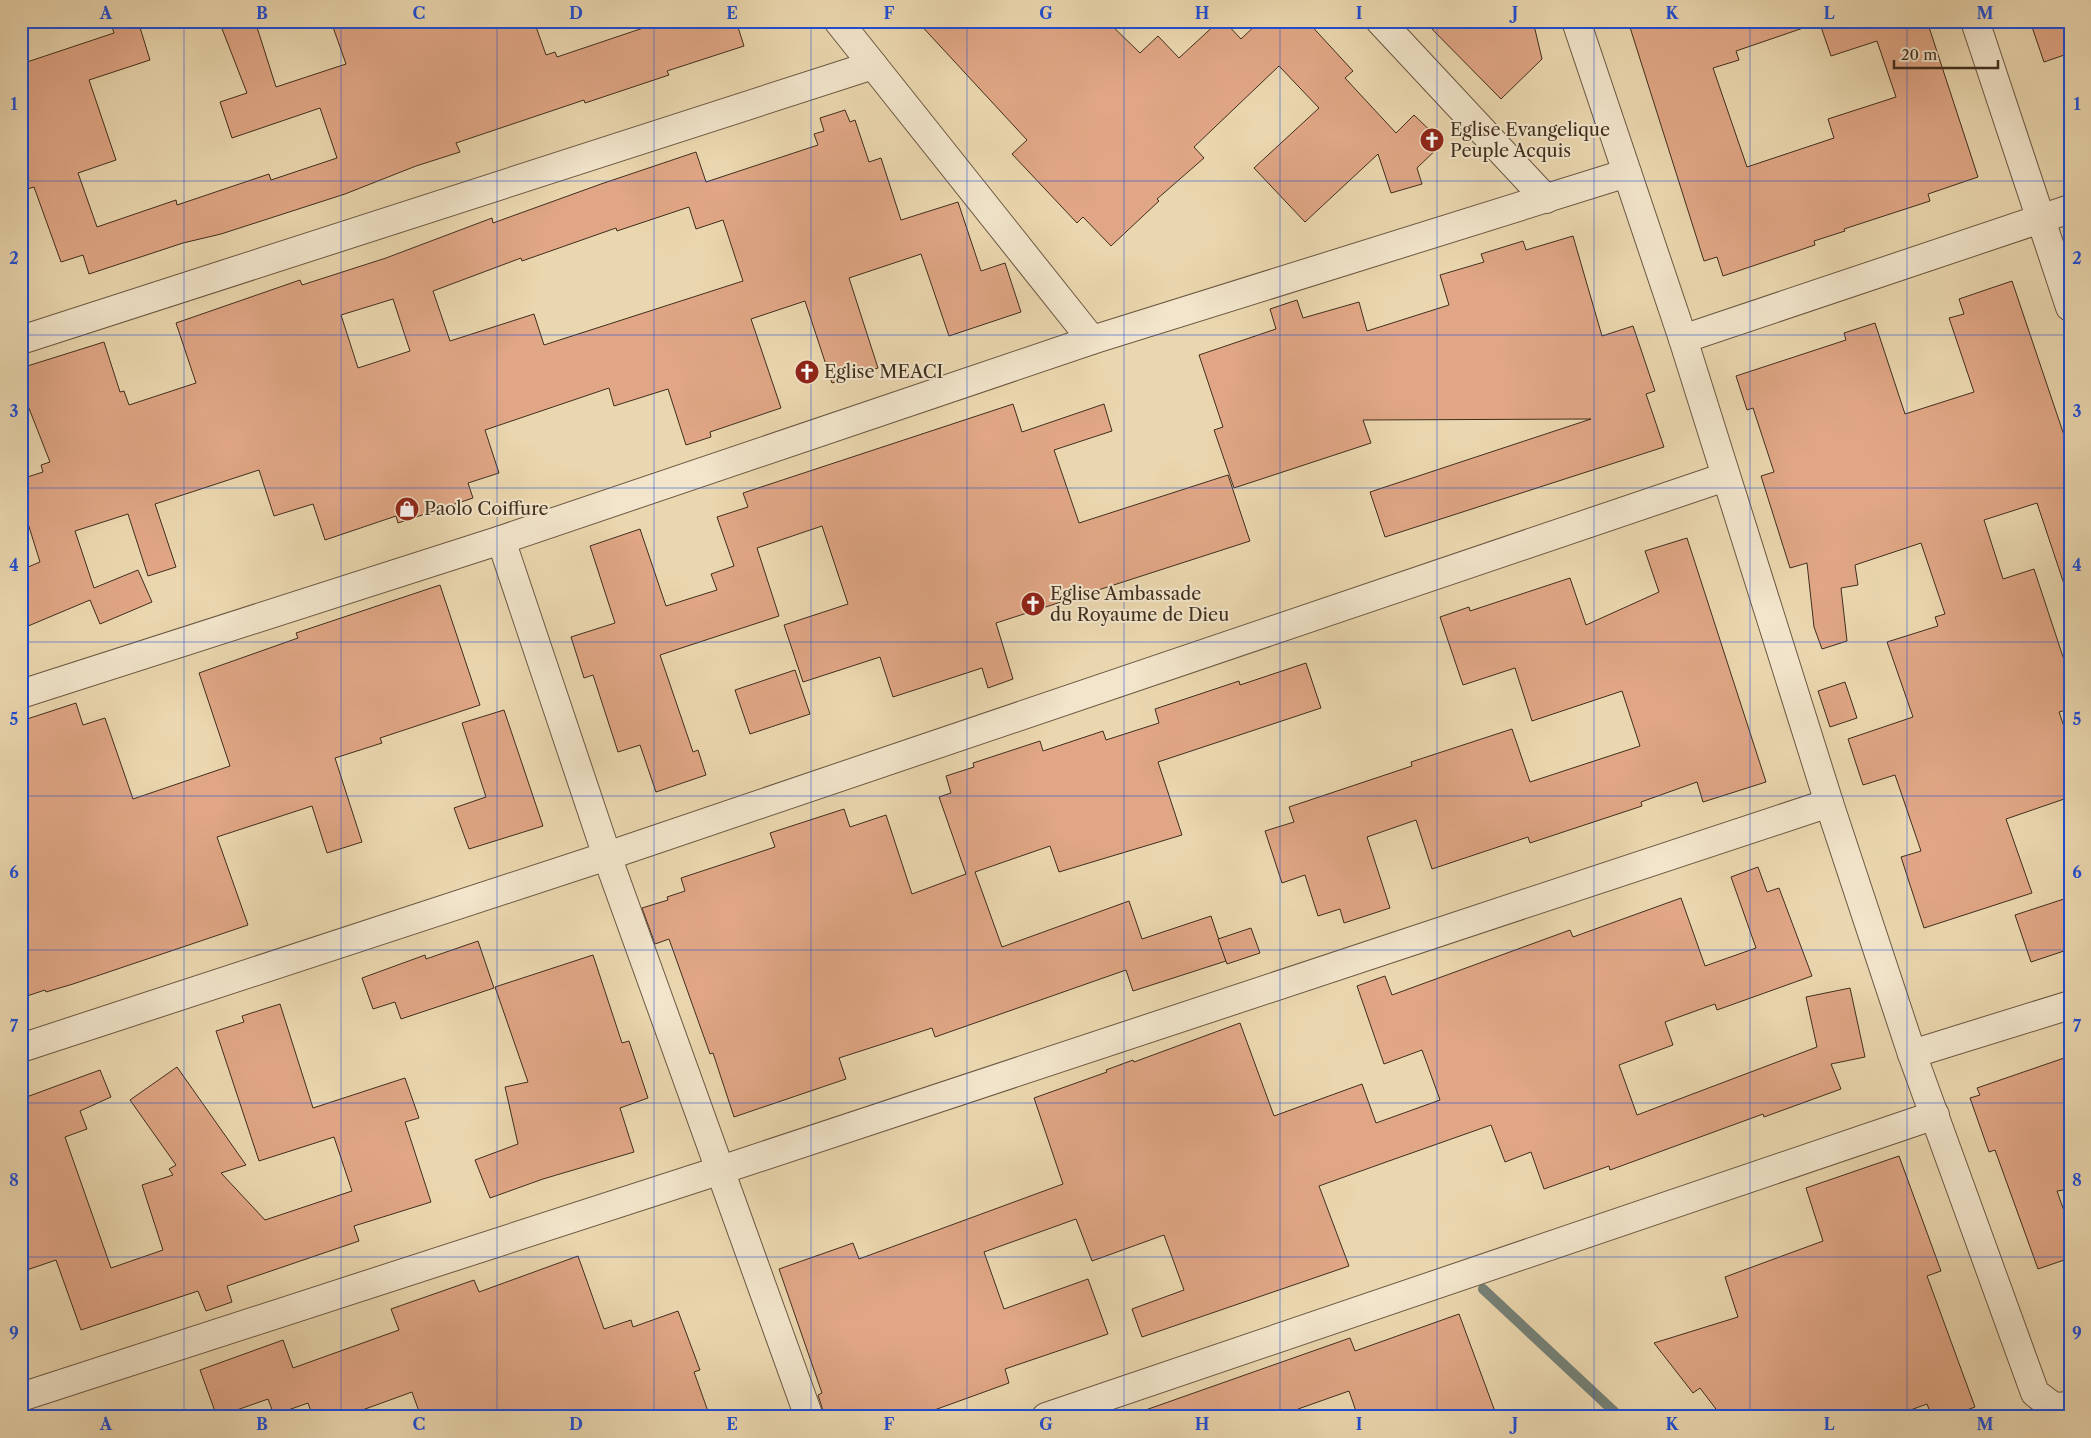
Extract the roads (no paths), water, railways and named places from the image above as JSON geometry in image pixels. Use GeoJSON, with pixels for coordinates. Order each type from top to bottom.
{"type":"FeatureCollection","features":[{"type":"Feature","properties":{"kind":"street"},"geometry":{"type":"LineString","coordinates":[[838,21],[1092,340]]}},
{"type":"Feature","properties":{"kind":"street"},"geometry":{"type":"LineString","coordinates":[[1380,21],[1546,199]]}},
{"type":"Feature","properties":{"kind":"street"},"geometry":{"type":"LineString","coordinates":[[1576,21],[1683,339],[1829,803],[1912,1054],[2035,1393],[2054,1407],[2070,1406]]}},
{"type":"Feature","properties":{"kind":"street"},"geometry":{"type":"LineString","coordinates":[[1975,21],[2070,307]]}},
{"type":"Feature","properties":{"kind":"street"},"geometry":{"type":"LineString","coordinates":[[21,340],[873,65]]}},
{"type":"Feature","properties":{"kind":"street"},"geometry":{"type":"LineString","coordinates":[[21,694],[501,540],[1092,340],[1627,173]]}},
{"type":"Feature","properties":{"kind":"street"},"geometry":{"type":"LineString","coordinates":[[1683,339],[2070,209]]}},
{"type":"Feature","properties":{"kind":"street"},"geometry":{"type":"LineString","coordinates":[[21,1048],[607,856],[1725,477]]}},
{"type":"Feature","properties":{"kind":"street"},"geometry":{"type":"LineString","coordinates":[[501,540],[607,856],[809,1417]]}},
{"type":"Feature","properties":{"kind":"street"},"geometry":{"type":"LineString","coordinates":[[21,1397],[721,1170],[1829,803]]}},
{"type":"Feature","properties":{"kind":"street"},"geometry":{"type":"LineString","coordinates":[[1912,1054],[2070,1005]]}},
{"type":"Feature","properties":{"kind":"street"},"geometry":{"type":"LineString","coordinates":[[1046,1417],[1935,1115]]}},
{"type":"Feature","properties":{"kind":"waterway"},"geometry":{"type":"LineString","coordinates":[[1483,1289],[1620,1417]]}},
{"type":"Feature","properties":{"kind":"place","name":"Eglise Evangelique Peuple Acquis"},"geometry":{"type":"Point","coordinates":[1432,140]}},
{"type":"Feature","properties":{"kind":"place","name":"Eglise MEACI"},"geometry":{"type":"Point","coordinates":[807,372]}},
{"type":"Feature","properties":{"kind":"place","name":"Paolo Coiffure"},"geometry":{"type":"Point","coordinates":[407,509]}},
{"type":"Feature","properties":{"kind":"place","name":"Eglise Ambassade du Royaume de Dieu"},"geometry":{"type":"Point","coordinates":[1033,604]}}]}
